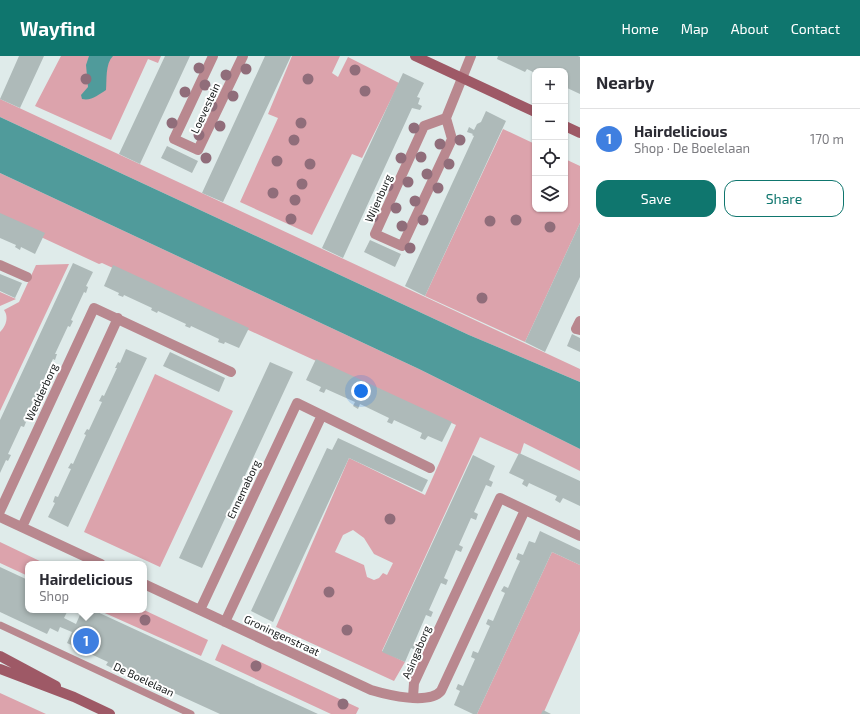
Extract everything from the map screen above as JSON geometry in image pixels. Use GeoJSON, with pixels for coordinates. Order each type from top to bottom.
{"type":"FeatureCollection","features":[{"type":"Feature","properties":{"kind":"main road"},"geometry":{"type":"LineString","coordinates":[[415,56],[532,111]]}},
{"type":"Feature","properties":{"kind":"main road"},"geometry":{"type":"LineString","coordinates":[[568,127],[580,133]]}},
{"type":"Feature","properties":{"kind":"main road"},"geometry":{"type":"LineString","coordinates":[[0,656],[48,680],[74,697]]}},
{"type":"Feature","properties":{"kind":"main road"},"geometry":{"type":"LineString","coordinates":[[0,669],[74,697],[110,714]]}},
{"type":"Feature","properties":{"kind":"street","name":"Loevestein"},"geometry":{"type":"LineString","coordinates":[[213,56],[174,138],[198,150],[243,56]]}},
{"type":"Feature","properties":{"kind":"street"},"geometry":{"type":"LineString","coordinates":[[446,118],[471,56]]}},
{"type":"Feature","properties":{"kind":"street","name":"Wijenburg"},"geometry":{"type":"LineString","coordinates":[[446,118],[452,139],[402,246],[375,234],[424,126],[446,118]]}},
{"type":"Feature","properties":{"kind":"street"},"geometry":{"type":"LineString","coordinates":[[0,265],[27,277]]}},
{"type":"Feature","properties":{"kind":"street","name":"Wedderborg"},"geometry":{"type":"LineString","coordinates":[[0,511],[94,308],[231,372]]}},
{"type":"Feature","properties":{"kind":"street"},"geometry":{"type":"LineString","coordinates":[[22,528],[118,318]]}},
{"type":"Feature","properties":{"kind":"street"},"geometry":{"type":"LineString","coordinates":[[580,320],[576,329],[580,330]]}},
{"type":"Feature","properties":{"kind":"street","name":"Ennemaborg"},"geometry":{"type":"LineString","coordinates":[[200,610],[297,403],[430,468]]}},
{"type":"Feature","properties":{"kind":"street"},"geometry":{"type":"LineString","coordinates":[[225,622],[322,415]]}},
{"type":"Feature","properties":{"kind":"street","name":"Asingaborg"},"geometry":{"type":"LineString","coordinates":[[525,510],[441,691],[437,696],[431,698],[412,697],[414,683],[500,498],[580,536]]}},
{"type":"Feature","properties":{"kind":"street"},"geometry":{"type":"LineString","coordinates":[[0,517],[94,561]]}},
{"type":"Feature","properties":{"kind":"street","name":"Groningenstraat"},"geometry":{"type":"LineString","coordinates":[[147,585],[371,690],[384,694],[412,697]]}},
{"type":"Feature","properties":{"kind":"lane","name":"De Boelelaan"},"geometry":{"type":"LineString","coordinates":[[0,625],[191,714]]}},
{"type":"Feature","properties":{"kind":"shaded area"},"geometry":{"type":"Polygon","coordinates":[[[61,56],[161,56],[158,63],[148,59],[111,140],[35,106],[61,56]]]}},
{"type":"Feature","properties":{"kind":"shaded area"},"geometry":{"type":"Polygon","coordinates":[[[292,56],[340,56],[332,73],[338,77],[348,57],[399,83],[362,158],[352,154],[312,235],[240,202],[278,118],[268,114],[292,56]]]}},
{"type":"Feature","properties":{"kind":"shaded area"},"geometry":{"type":"Polygon","coordinates":[[[0,99],[580,369],[580,382],[469,335],[0,117],[0,99]]]}},
{"type":"Feature","properties":{"kind":"shaded area"},"geometry":{"type":"Polygon","coordinates":[[[503,129],[532,143],[532,212],[568,212],[568,160],[580,166],[580,223],[525,342],[425,296],[503,129]]]}},
{"type":"Feature","properties":{"kind":"shaded area"},"geometry":{"type":"Polygon","coordinates":[[[0,173],[419,369],[580,449],[580,471],[524,443],[520,455],[480,437],[382,651],[405,662],[394,681],[276,627],[349,458],[425,495],[456,425],[0,218],[0,173]],[[353,530],[343,535],[335,552],[364,565],[367,577],[374,580],[379,578],[383,573],[387,575],[393,563],[374,554],[364,538],[353,530]]]}},
{"type":"Feature","properties":{"kind":"shaded area"},"geometry":{"type":"Polygon","coordinates":[[[69,264],[0,411],[0,332],[6,321],[6,313],[4,310],[19,302],[36,265],[69,264]]]}},
{"type":"Feature","properties":{"kind":"shaded area"},"geometry":{"type":"Polygon","coordinates":[[[0,292],[16,299],[0,306],[0,292]]]}},
{"type":"Feature","properties":{"kind":"shaded area"},"geometry":{"type":"Polygon","coordinates":[[[155,374],[233,411],[160,567],[84,532],[155,374]]]}},
{"type":"Feature","properties":{"kind":"shaded area"},"geometry":{"type":"Polygon","coordinates":[[[0,542],[40,561],[25,561],[25,575],[0,563],[0,542]]]}},
{"type":"Feature","properties":{"kind":"shaded area"},"geometry":{"type":"Polygon","coordinates":[[[552,552],[580,565],[580,631],[543,714],[477,714],[552,552]]]}},
{"type":"Feature","properties":{"kind":"shaded area"},"geometry":{"type":"Polygon","coordinates":[[[147,611],[208,640],[201,656],[105,613],[147,613],[147,611]]]}},
{"type":"Feature","properties":{"kind":"shaded area"},"geometry":{"type":"Polygon","coordinates":[[[222,644],[359,708],[356,714],[331,714],[215,660],[222,644]]]}},
{"type":"Feature","properties":{"kind":"shaded area"},"geometry":{"type":"Polygon","coordinates":[[[0,693],[46,714],[0,714],[0,693]]]}},
{"type":"Feature","properties":{"kind":"water"},"geometry":{"type":"Polygon","coordinates":[[[89,56],[113,56],[109,63],[106,90],[98,96],[82,99],[81,95],[88,87],[86,65],[89,56]]]}},
{"type":"Feature","properties":{"kind":"water"},"geometry":{"type":"Polygon","coordinates":[[[0,117],[469,335],[580,382],[580,449],[419,369],[0,173],[0,117]]]}},
{"type":"Feature","properties":{"kind":"building"},"geometry":{"type":"Polygon","coordinates":[[[19,56],[44,56],[20,108],[0,99],[19,56]]]}},
{"type":"Feature","properties":{"kind":"building"},"geometry":{"type":"Polygon","coordinates":[[[165,56],[190,56],[140,164],[119,154],[165,56]]]}},
{"type":"Feature","properties":{"kind":"building"},"geometry":{"type":"Polygon","coordinates":[[[265,56],[291,56],[223,202],[202,193],[265,56]]]}},
{"type":"Feature","properties":{"kind":"building"},"geometry":{"type":"Polygon","coordinates":[[[498,56],[578,56],[580,57],[580,94],[568,88],[568,68],[532,68],[532,72],[527,69],[525,72],[497,59],[498,56]]]}},
{"type":"Feature","properties":{"kind":"building"},"geometry":{"type":"Polygon","coordinates":[[[403,73],[424,83],[417,97],[420,98],[418,104],[422,106],[420,110],[412,108],[343,258],[322,248],[403,73]]]}},
{"type":"Feature","properties":{"kind":"building"},"geometry":{"type":"Polygon","coordinates":[[[486,111],[506,121],[425,296],[405,286],[474,136],[472,135],[473,134],[467,132],[469,127],[474,130],[477,124],[481,122],[486,111]]]}},
{"type":"Feature","properties":{"kind":"building"},"geometry":{"type":"Polygon","coordinates":[[[167,146],[198,161],[192,173],[161,158],[167,146]]]}},
{"type":"Feature","properties":{"kind":"building"},"geometry":{"type":"Polygon","coordinates":[[[0,213],[45,233],[35,254],[21,247],[20,250],[15,247],[16,245],[0,238],[0,213]]]}},
{"type":"Feature","properties":{"kind":"building"},"geometry":{"type":"Polygon","coordinates":[[[580,223],[580,277],[545,352],[525,342],[580,223]]]}},
{"type":"Feature","properties":{"kind":"building"},"geometry":{"type":"Polygon","coordinates":[[[370,240],[401,254],[395,267],[364,252],[370,240]]]}},
{"type":"Feature","properties":{"kind":"building"},"geometry":{"type":"Polygon","coordinates":[[[73,263],[93,272],[86,286],[88,287],[86,293],[84,292],[71,320],[73,321],[70,327],[68,326],[55,354],[57,354],[55,360],[53,359],[40,387],[42,388],[39,394],[37,393],[24,421],[26,422],[24,427],[21,426],[8,454],[11,455],[8,461],[6,460],[0,473],[0,420],[73,263]]]}},
{"type":"Feature","properties":{"kind":"building"},"geometry":{"type":"Polygon","coordinates":[[[113,265],[249,328],[239,348],[225,342],[224,344],[218,342],[219,339],[191,326],[190,328],[185,326],[186,324],[158,311],[157,313],[151,310],[152,308],[124,295],[123,297],[118,295],[119,293],[104,286],[113,265]]]}},
{"type":"Feature","properties":{"kind":"building"},"geometry":{"type":"Polygon","coordinates":[[[0,274],[22,283],[15,298],[0,291],[0,274]]]}},
{"type":"Feature","properties":{"kind":"building"},"geometry":{"type":"Polygon","coordinates":[[[572,334],[580,338],[580,352],[567,346],[572,334]]]}},
{"type":"Feature","properties":{"kind":"building"},"geometry":{"type":"Polygon","coordinates":[[[126,349],[147,358],[68,527],[48,517],[55,503],[53,502],[55,496],[58,497],[71,469],[68,468],[71,463],[73,464],[86,435],[84,434],[87,429],[89,430],[102,402],[99,401],[102,395],[104,396],[117,368],[115,368],[118,362],[120,363],[126,349]]]}},
{"type":"Feature","properties":{"kind":"building"},"geometry":{"type":"Polygon","coordinates":[[[170,352],[225,378],[219,392],[163,366],[170,352]]]}},
{"type":"Feature","properties":{"kind":"building"},"geometry":{"type":"Polygon","coordinates":[[[316,359],[452,422],[442,442],[428,436],[425,440],[420,438],[422,433],[394,420],[392,424],[387,422],[389,418],[360,404],[358,409],[353,406],[355,402],[326,389],[324,393],[319,391],[321,387],[306,380],[316,359]]]}},
{"type":"Feature","properties":{"kind":"building"},"geometry":{"type":"Polygon","coordinates":[[[270,362],[293,372],[202,568],[179,558],[270,362]]]}},
{"type":"Feature","properties":{"kind":"building"},"geometry":{"type":"Polygon","coordinates":[[[338,438],[428,480],[422,492],[349,458],[273,622],[251,611],[327,448],[332,450],[338,438]]]}},
{"type":"Feature","properties":{"kind":"building"},"geometry":{"type":"Polygon","coordinates":[[[519,453],[580,481],[580,506],[563,498],[560,503],[555,500],[557,496],[529,483],[527,487],[522,484],[524,480],[509,473],[519,453]]]}},
{"type":"Feature","properties":{"kind":"building"},"geometry":{"type":"Polygon","coordinates":[[[473,455],[495,466],[489,480],[493,482],[491,487],[486,485],[474,512],[478,514],[476,520],[471,518],[459,545],[463,547],[461,552],[456,550],[444,578],[448,580],[446,585],[441,583],[429,610],[433,612],[431,617],[426,615],[414,643],[418,645],[416,650],[411,648],[405,662],[382,652],[473,455]]]}},
{"type":"Feature","properties":{"kind":"building"},"geometry":{"type":"Polygon","coordinates":[[[540,531],[580,550],[580,565],[552,552],[477,714],[473,714],[454,705],[460,691],[456,689],[458,684],[463,686],[475,659],[471,657],[473,651],[478,653],[490,626],[486,624],[488,619],[493,621],[505,593],[501,591],[504,586],[508,588],[520,561],[516,559],[518,553],[523,555],[529,541],[535,543],[540,531]]]}},
{"type":"Feature","properties":{"kind":"building"},"geometry":{"type":"Polygon","coordinates":[[[0,567],[25,579],[25,613],[66,613],[64,618],[76,624],[81,613],[99,613],[318,714],[220,714],[117,667],[116,670],[106,665],[108,662],[67,643],[72,632],[60,627],[58,632],[50,628],[47,634],[0,612],[0,567]]]}},
{"type":"Feature","properties":{"kind":"building"},"geometry":{"type":"Polygon","coordinates":[[[543,710],[551,714],[541,714],[543,710]]]}},
{"type":"Feature","properties":{"kind":"place","name":"Hairdelicious"},"geometry":{"type":"Point","coordinates":[86,641]}}]}
